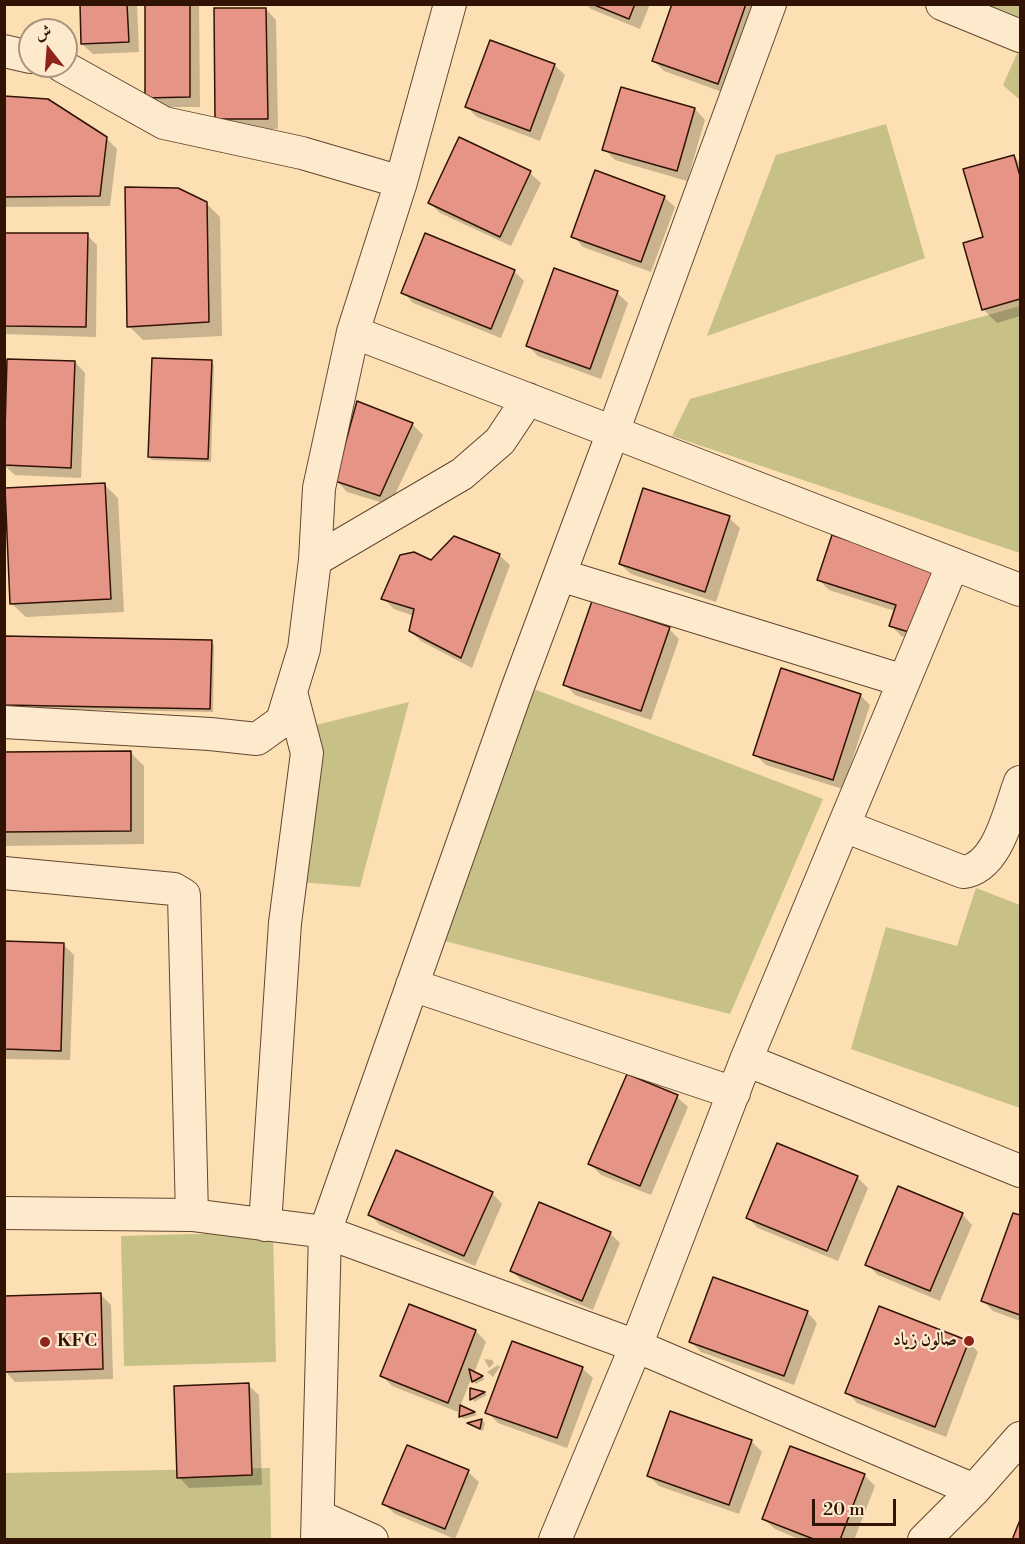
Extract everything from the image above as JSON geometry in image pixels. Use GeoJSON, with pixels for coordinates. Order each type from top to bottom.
{"type":"FeatureCollection","features":[{"type":"Feature","properties":{"kind":"street"},"geometry":{"type":"LineString","coordinates":[[4,722],[210,734],[257,739],[282,721],[304,649],[315,560],[319,488],[352,332],[401,182],[450,4]]}},
{"type":"Feature","properties":{"kind":"street"},"geometry":{"type":"LineString","coordinates":[[372,1539],[318,1528],[325,1232],[560,575],[770,4]]}},
{"type":"Feature","properties":{"kind":"street"},"geometry":{"type":"LineString","coordinates":[[942,4],[1020,36]]}},
{"type":"Feature","properties":{"kind":"street"},"geometry":{"type":"LineString","coordinates":[[78,75],[164,123],[302,153],[401,182]]}},
{"type":"Feature","properties":{"kind":"street"},"geometry":{"type":"LineString","coordinates":[[352,332],[952,566],[1020,590]]}},
{"type":"Feature","properties":{"kind":"street"},"geometry":{"type":"LineString","coordinates":[[315,560],[462,474],[500,441],[528,399]]}},
{"type":"Feature","properties":{"kind":"street"},"geometry":{"type":"LineString","coordinates":[[555,1539],[636,1346],[746,1060],[952,566]]}},
{"type":"Feature","properties":{"kind":"street"},"geometry":{"type":"LineString","coordinates":[[560,575],[904,681]]}},
{"type":"Feature","properties":{"kind":"street"},"geometry":{"type":"LineString","coordinates":[[265,1225],[285,923],[307,753],[291,692]]}},
{"type":"Feature","properties":{"kind":"street"},"geometry":{"type":"LineString","coordinates":[[844,826],[963,872],[971,871],[978,869],[991,856],[1020,782]]}},
{"type":"Feature","properties":{"kind":"street"},"geometry":{"type":"LineString","coordinates":[[4,873],[174,889],[184,895],[192,1215]]}},
{"type":"Feature","properties":{"kind":"street"},"geometry":{"type":"LineString","coordinates":[[412,985],[734,1093]]}},
{"type":"Feature","properties":{"kind":"street"},"geometry":{"type":"LineString","coordinates":[[746,1060],[1020,1171]]}},
{"type":"Feature","properties":{"kind":"street"},"geometry":{"type":"LineString","coordinates":[[4,1213],[192,1215],[325,1232],[636,1346],[974,1491]]}},
{"type":"Feature","properties":{"kind":"street"},"geometry":{"type":"LineString","coordinates":[[924,1539],[974,1491],[1020,1438]]}},
{"type":"Feature","properties":{"kind":"shaded area"},"geometry":{"type":"Polygon","coordinates":[[[971,5],[1020,5],[1020,30],[971,5]]]}},
{"type":"Feature","properties":{"kind":"shaded area"},"geometry":{"type":"Polygon","coordinates":[[[1020,47],[1020,100],[1003,85],[1020,47]]]}},
{"type":"Feature","properties":{"kind":"shaded area"},"geometry":{"type":"Polygon","coordinates":[[[886,124],[925,258],[707,336],[776,155],[886,124]]]}},
{"type":"Feature","properties":{"kind":"shaded area"},"geometry":{"type":"Polygon","coordinates":[[[1020,306],[1020,553],[672,436],[690,399],[1020,306]]]}},
{"type":"Feature","properties":{"kind":"shaded area"},"geometry":{"type":"Polygon","coordinates":[[[518,683],[823,799],[730,1014],[425,936],[518,683]]]}},
{"type":"Feature","properties":{"kind":"shaded area"},"geometry":{"type":"Polygon","coordinates":[[[409,702],[360,887],[300,882],[316,725],[409,702]]]}},
{"type":"Feature","properties":{"kind":"shaded area"},"geometry":{"type":"Polygon","coordinates":[[[976,888],[1020,905],[1020,1108],[851,1049],[886,927],[957,946],[976,888]]]}},
{"type":"Feature","properties":{"kind":"shaded area"},"geometry":{"type":"Polygon","coordinates":[[[273,1232],[276,1362],[124,1366],[121,1236],[273,1232]]]}},
{"type":"Feature","properties":{"kind":"shaded area"},"geometry":{"type":"Polygon","coordinates":[[[270,1468],[271,1539],[5,1539],[4,1473],[270,1468]]]}},
{"type":"Feature","properties":{"kind":"building"},"geometry":{"type":"Polygon","coordinates":[[[80,4],[127,4],[129,42],[81,44],[80,4]]]}},
{"type":"Feature","properties":{"kind":"building"},"geometry":{"type":"Polygon","coordinates":[[[145,4],[190,4],[190,97],[145,98],[145,4]]]}},
{"type":"Feature","properties":{"kind":"building"},"geometry":{"type":"Polygon","coordinates":[[[592,4],[635,4],[629,19],[592,4]]]}},
{"type":"Feature","properties":{"kind":"building"},"geometry":{"type":"Polygon","coordinates":[[[672,4],[746,4],[718,84],[652,61],[672,4]]]}},
{"type":"Feature","properties":{"kind":"building"},"geometry":{"type":"Polygon","coordinates":[[[214,8],[266,8],[268,119],[215,119],[214,8]]]}},
{"type":"Feature","properties":{"kind":"building"},"geometry":{"type":"Polygon","coordinates":[[[490,40],[555,64],[530,131],[465,107],[490,40]]]}},
{"type":"Feature","properties":{"kind":"building"},"geometry":{"type":"Polygon","coordinates":[[[621,87],[695,108],[677,171],[602,150],[621,87]]]}},
{"type":"Feature","properties":{"kind":"building"},"geometry":{"type":"Polygon","coordinates":[[[4,96],[48,99],[107,137],[100,196],[4,197],[4,96]]]}},
{"type":"Feature","properties":{"kind":"building"},"geometry":{"type":"Polygon","coordinates":[[[459,137],[531,171],[500,237],[428,203],[459,137]]]}},
{"type":"Feature","properties":{"kind":"building"},"geometry":{"type":"Polygon","coordinates":[[[1014,155],[1020,176],[1020,299],[982,310],[963,243],[983,237],[963,169],[1014,155]]]}},
{"type":"Feature","properties":{"kind":"building"},"geometry":{"type":"Polygon","coordinates":[[[595,170],[665,196],[641,262],[571,237],[595,170]]]}},
{"type":"Feature","properties":{"kind":"building"},"geometry":{"type":"Polygon","coordinates":[[[125,187],[178,188],[207,202],[209,322],[127,327],[125,187]]]}},
{"type":"Feature","properties":{"kind":"building"},"geometry":{"type":"Polygon","coordinates":[[[4,233],[88,233],[86,327],[4,326],[4,233]]]}},
{"type":"Feature","properties":{"kind":"building"},"geometry":{"type":"Polygon","coordinates":[[[425,233],[515,270],[491,329],[401,293],[425,233]]]}},
{"type":"Feature","properties":{"kind":"building"},"geometry":{"type":"Polygon","coordinates":[[[554,268],[618,291],[590,369],[526,346],[554,268]]]}},
{"type":"Feature","properties":{"kind":"building"},"geometry":{"type":"Polygon","coordinates":[[[152,358],[212,360],[208,459],[148,457],[152,358]]]}},
{"type":"Feature","properties":{"kind":"building"},"geometry":{"type":"Polygon","coordinates":[[[7,359],[75,361],[71,468],[4,465],[7,359]]]}},
{"type":"Feature","properties":{"kind":"building"},"geometry":{"type":"Polygon","coordinates":[[[357,401],[413,423],[380,496],[335,481],[357,401]]]}},
{"type":"Feature","properties":{"kind":"building"},"geometry":{"type":"Polygon","coordinates":[[[105,483],[111,599],[10,604],[5,488],[105,483]]]}},
{"type":"Feature","properties":{"kind":"building"},"geometry":{"type":"Polygon","coordinates":[[[643,488],[730,516],[705,592],[619,564],[643,488]]]}},
{"type":"Feature","properties":{"kind":"building"},"geometry":{"type":"Polygon","coordinates":[[[832,535],[934,568],[912,633],[889,626],[896,605],[817,580],[832,535]]]}},
{"type":"Feature","properties":{"kind":"building"},"geometry":{"type":"Polygon","coordinates":[[[454,536],[500,554],[461,658],[409,631],[414,609],[381,599],[400,555],[414,552],[431,560],[454,536]]]}},
{"type":"Feature","properties":{"kind":"building"},"geometry":{"type":"Polygon","coordinates":[[[592,601],[670,627],[641,711],[563,685],[592,601]]]}},
{"type":"Feature","properties":{"kind":"building"},"geometry":{"type":"Polygon","coordinates":[[[4,636],[212,640],[210,709],[4,705],[4,636]]]}},
{"type":"Feature","properties":{"kind":"building"},"geometry":{"type":"Polygon","coordinates":[[[781,668],[861,694],[833,780],[753,755],[781,668]]]}},
{"type":"Feature","properties":{"kind":"building"},"geometry":{"type":"Polygon","coordinates":[[[131,751],[131,831],[4,832],[4,752],[131,751]]]}},
{"type":"Feature","properties":{"kind":"building"},"geometry":{"type":"Polygon","coordinates":[[[4,941],[64,943],[61,1051],[4,1049],[4,941]]]}},
{"type":"Feature","properties":{"kind":"building"},"geometry":{"type":"Polygon","coordinates":[[[627,1074],[678,1095],[640,1186],[588,1164],[627,1074]]]}},
{"type":"Feature","properties":{"kind":"building"},"geometry":{"type":"Polygon","coordinates":[[[777,1143],[858,1176],[827,1251],[746,1218],[777,1143]]]}},
{"type":"Feature","properties":{"kind":"building"},"geometry":{"type":"Polygon","coordinates":[[[396,1150],[493,1192],[464,1256],[368,1215],[396,1150]]]}},
{"type":"Feature","properties":{"kind":"building"},"geometry":{"type":"Polygon","coordinates":[[[898,1186],[963,1213],[930,1291],[865,1265],[898,1186]]]}},
{"type":"Feature","properties":{"kind":"building"},"geometry":{"type":"Polygon","coordinates":[[[539,1202],[611,1232],[582,1301],[510,1271],[539,1202]]]}},
{"type":"Feature","properties":{"kind":"building"},"geometry":{"type":"Polygon","coordinates":[[[1013,1213],[1020,1215],[1020,1315],[981,1301],[1013,1213]]]}},
{"type":"Feature","properties":{"kind":"building"},"geometry":{"type":"Polygon","coordinates":[[[713,1277],[808,1311],[784,1376],[689,1342],[713,1277]]]}},
{"type":"Feature","properties":{"kind":"building"},"geometry":{"type":"Polygon","coordinates":[[[101,1293],[103,1369],[4,1372],[4,1296],[101,1293]]]}},
{"type":"Feature","properties":{"kind":"building"},"geometry":{"type":"Polygon","coordinates":[[[409,1304],[476,1330],[448,1403],[380,1376],[409,1304]]]}},
{"type":"Feature","properties":{"kind":"building"},"geometry":{"type":"Polygon","coordinates":[[[879,1306],[969,1341],[935,1427],[845,1393],[879,1306]]]}},
{"type":"Feature","properties":{"kind":"building"},"geometry":{"type":"Polygon","coordinates":[[[512,1341],[583,1367],[557,1438],[485,1413],[512,1341]]]}},
{"type":"Feature","properties":{"kind":"building"},"geometry":{"type":"Polygon","coordinates":[[[469,1369],[483,1376],[472,1382],[469,1369]]]}},
{"type":"Feature","properties":{"kind":"building"},"geometry":{"type":"Polygon","coordinates":[[[249,1383],[252,1475],[177,1478],[174,1386],[249,1383]]]}},
{"type":"Feature","properties":{"kind":"building"},"geometry":{"type":"Polygon","coordinates":[[[470,1388],[485,1392],[470,1400],[470,1388]]]}},
{"type":"Feature","properties":{"kind":"building"},"geometry":{"type":"Polygon","coordinates":[[[460,1405],[475,1412],[459,1417],[460,1405]]]}},
{"type":"Feature","properties":{"kind":"building"},"geometry":{"type":"Polygon","coordinates":[[[670,1411],[752,1440],[729,1505],[647,1476],[670,1411]]]}},
{"type":"Feature","properties":{"kind":"building"},"geometry":{"type":"Polygon","coordinates":[[[482,1419],[480,1429],[467,1423],[482,1419]]]}},
{"type":"Feature","properties":{"kind":"building"},"geometry":{"type":"Polygon","coordinates":[[[407,1445],[469,1470],[445,1529],[382,1504],[407,1445]]]}},
{"type":"Feature","properties":{"kind":"building"},"geometry":{"type":"Polygon","coordinates":[[[790,1446],[865,1474],[840,1540],[816,1540],[762,1519],[790,1446]]]}},
{"type":"Feature","properties":{"kind":"building"},"geometry":{"type":"Polygon","coordinates":[[[1020,1520],[1020,1540],[1012,1540],[1020,1520]]]}},
{"type":"Feature","properties":{"kind":"place","name":"صالون زياد"},"geometry":{"type":"Point","coordinates":[969,1341]}},
{"type":"Feature","properties":{"kind":"place","name":"KFC"},"geometry":{"type":"Point","coordinates":[45,1342]}}]}
